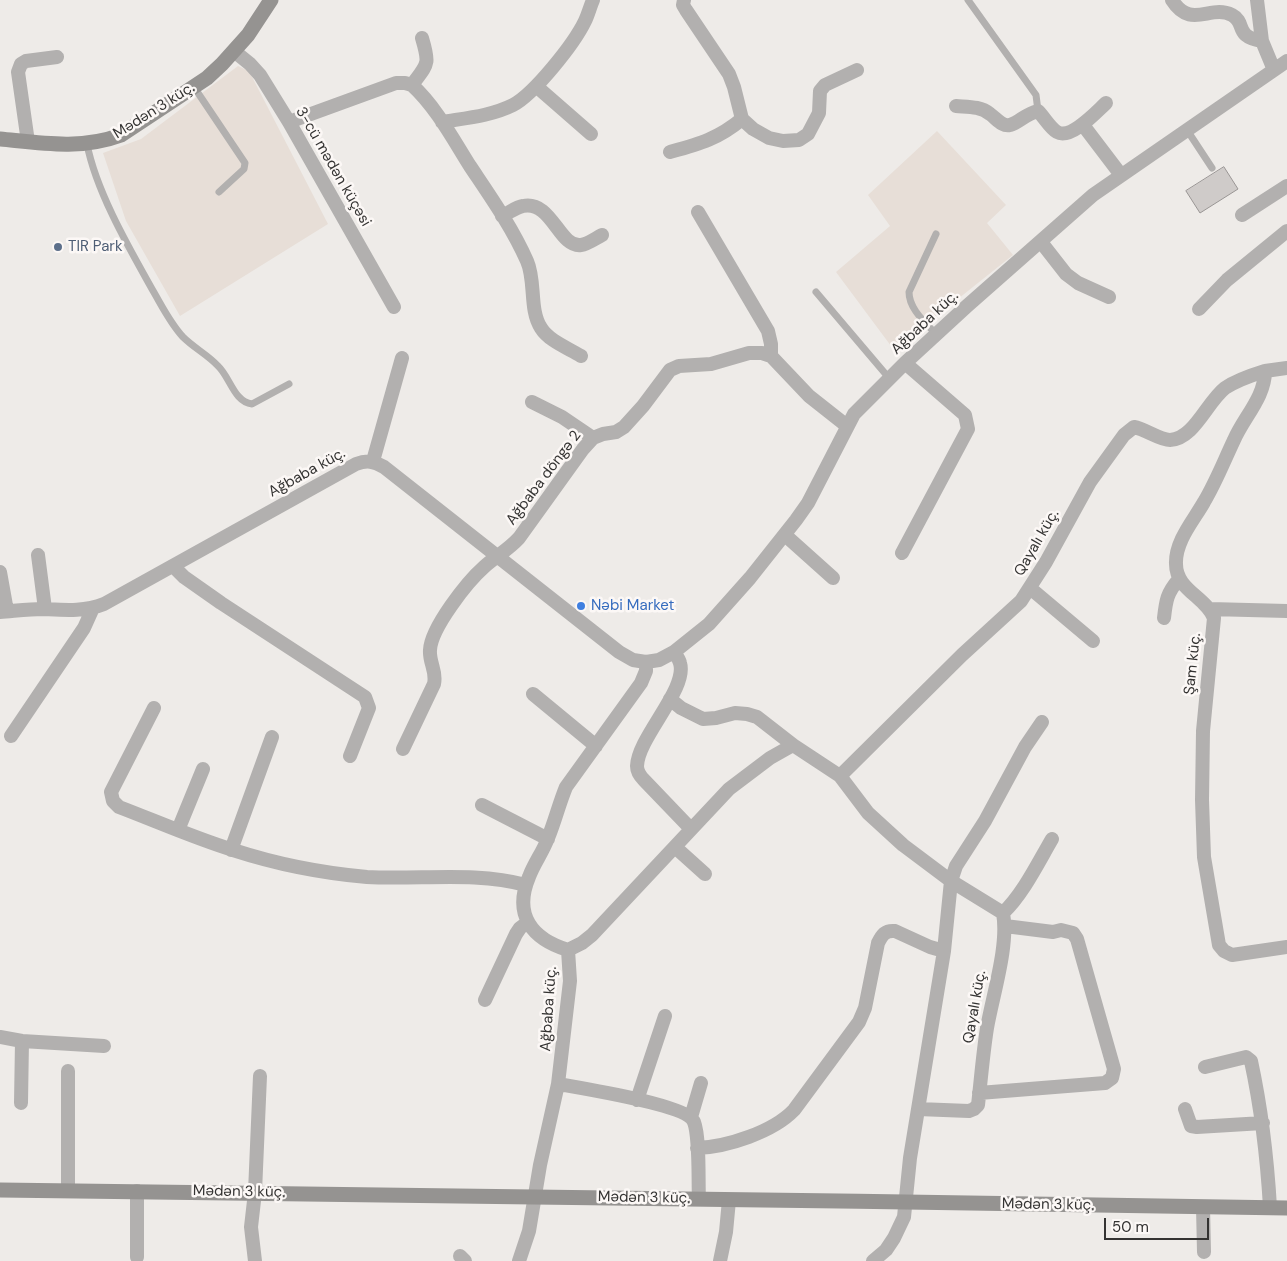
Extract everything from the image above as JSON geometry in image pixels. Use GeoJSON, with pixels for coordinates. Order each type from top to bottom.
{"type":"FeatureCollection","features":[{"type":"Feature","properties":{"kind":"main road","name":"Mədən 3 küç."},"geometry":{"type":"LineString","coordinates":[[0,139],[70,146],[105,141],[121,135],[194,86],[222,64],[248,35],[271,0]]}},
{"type":"Feature","properties":{"kind":"main road","name":"Mədən 3 küç."},"geometry":{"type":"LineString","coordinates":[[0,1190],[255,1192],[1287,1208]]}},
{"type":"Feature","properties":{"kind":"street"},"geometry":{"type":"LineString","coordinates":[[442,122],[488,114],[515,104],[536,86],[577,35],[593,0]]}},
{"type":"Feature","properties":{"kind":"street"},"geometry":{"type":"LineString","coordinates":[[684,0],[683,5],[686,10],[729,74],[742,119],[753,129],[769,138],[783,142],[799,140],[808,134],[819,113],[820,91],[825,85],[857,70]]}},
{"type":"Feature","properties":{"kind":"street"},"geometry":{"type":"LineString","coordinates":[[1172,0],[1177,8],[1184,13],[1192,15],[1222,13],[1232,15],[1244,34],[1250,39],[1262,41]]}},
{"type":"Feature","properties":{"kind":"street"},"geometry":{"type":"LineString","coordinates":[[1257,0],[1262,41],[1274,70]]}},
{"type":"Feature","properties":{"kind":"street"},"geometry":{"type":"LineString","coordinates":[[412,85],[426,66],[428,57],[422,38]]}},
{"type":"Feature","properties":{"kind":"street","name":"3-cü mədən küçəsi"},"geometry":{"type":"LineString","coordinates":[[234,52],[250,64],[260,75],[289,122],[394,307]]}},
{"type":"Feature","properties":{"kind":"street"},"geometry":{"type":"LineString","coordinates":[[28,142],[18,72],[21,64],[26,61],[57,57]]}},
{"type":"Feature","properties":{"kind":"street","name":"Ağbaba küç."},"geometry":{"type":"LineString","coordinates":[[646,662],[659,660],[674,652],[722,611],[785,535],[808,503],[854,414],[889,378],[1094,194],[1287,61]]}},
{"type":"Feature","properties":{"kind":"street"},"geometry":{"type":"LineString","coordinates":[[289,122],[396,83],[412,85],[442,122],[502,216],[528,262],[537,322],[542,331],[581,356]]}},
{"type":"Feature","properties":{"kind":"street"},"geometry":{"type":"LineString","coordinates":[[536,86],[590,134]]}},
{"type":"Feature","properties":{"kind":"street"},"geometry":{"type":"LineString","coordinates":[[956,106],[979,108],[1003,124],[1010,125],[1029,113],[1038,111],[1055,131],[1066,133],[1083,125],[1106,103]]}},
{"type":"Feature","properties":{"kind":"street"},"geometry":{"type":"LineString","coordinates":[[670,152],[704,143],[742,119]]}},
{"type":"Feature","properties":{"kind":"street"},"geometry":{"type":"LineString","coordinates":[[1083,125],[1121,175]]}},
{"type":"Feature","properties":{"kind":"street"},"geometry":{"type":"LineString","coordinates":[[1242,215],[1287,186]]}},
{"type":"Feature","properties":{"kind":"street"},"geometry":{"type":"LineString","coordinates":[[502,216],[522,206],[532,206],[541,208],[568,240],[575,245],[582,245],[602,235]]}},
{"type":"Feature","properties":{"kind":"street"},"geometry":{"type":"LineString","coordinates":[[698,212],[768,331],[771,356],[808,396],[847,426]]}},
{"type":"Feature","properties":{"kind":"street"},"geometry":{"type":"LineString","coordinates":[[1199,309],[1227,280],[1287,231]]}},
{"type":"Feature","properties":{"kind":"street"},"geometry":{"type":"LineString","coordinates":[[1041,242],[1066,274],[1078,283],[1109,297]]}},
{"type":"Feature","properties":{"kind":"street","name":"Ağbaba döngə 2"},"geometry":{"type":"LineString","coordinates":[[403,749],[434,684],[436,676],[430,651],[433,638],[449,610],[470,580],[519,538],[582,449],[593,438],[616,432],[624,427],[643,406],[670,370],[679,366],[711,364],[750,353],[762,353],[771,356]]}},
{"type":"Feature","properties":{"kind":"street"},"geometry":{"type":"LineString","coordinates":[[402,358],[373,461],[384,467],[619,652],[633,660],[646,662],[646,671],[642,683],[566,787],[558,804],[548,839],[526,885],[524,911],[528,922],[516,934],[485,1000]]}},
{"type":"Feature","properties":{"kind":"street"},"geometry":{"type":"LineString","coordinates":[[902,553],[968,428],[965,415],[905,364]]}},
{"type":"Feature","properties":{"kind":"street"},"geometry":{"type":"LineString","coordinates":[[1287,368],[1265,371],[1265,382],[1259,396],[1234,439],[1215,483],[1187,529],[1178,550],[1176,564],[1179,579],[1185,587],[1210,609],[1287,611]]}},
{"type":"Feature","properties":{"kind":"street","name":"Qayalı küç."},"geometry":{"type":"LineString","coordinates":[[840,776],[962,655],[1021,601],[1090,482],[1124,435],[1134,427],[1141,428],[1168,440],[1181,438],[1190,431],[1211,402],[1226,388],[1247,377],[1265,371]]}},
{"type":"Feature","properties":{"kind":"street"},"geometry":{"type":"LineString","coordinates":[[532,402],[562,417],[593,438]]}},
{"type":"Feature","properties":{"kind":"street","name":"Ağbaba küç."},"geometry":{"type":"LineString","coordinates":[[4,612],[45,609],[79,610],[104,604],[356,464],[373,461]]}},
{"type":"Feature","properties":{"kind":"street"},"geometry":{"type":"LineString","coordinates":[[785,535],[833,578]]}},
{"type":"Feature","properties":{"kind":"street"},"geometry":{"type":"LineString","coordinates":[[38,555],[45,609]]}},
{"type":"Feature","properties":{"kind":"street"},"geometry":{"type":"LineString","coordinates":[[173,566],[184,577],[221,603],[366,697],[369,708],[350,756]]}},
{"type":"Feature","properties":{"kind":"street"},"geometry":{"type":"LineString","coordinates":[[0,572],[4,612]]}},
{"type":"Feature","properties":{"kind":"street"},"geometry":{"type":"LineString","coordinates":[[1164,618],[1170,589],[1179,579]]}},
{"type":"Feature","properties":{"kind":"street"},"geometry":{"type":"LineString","coordinates":[[1030,588],[1093,641]]}},
{"type":"Feature","properties":{"kind":"street"},"geometry":{"type":"LineString","coordinates":[[12,736],[84,628],[93,608]]}},
{"type":"Feature","properties":{"kind":"street","name":"Şam küç."},"geometry":{"type":"LineString","coordinates":[[1210,609],[1214,618],[1203,731],[1202,800],[1204,857],[1219,945],[1224,951],[1232,955],[1287,946]]}},
{"type":"Feature","properties":{"kind":"street"},"geometry":{"type":"LineString","coordinates":[[674,652],[680,663],[680,676],[670,699],[641,751],[637,766],[638,773],[691,829]]}},
{"type":"Feature","properties":{"kind":"street"},"geometry":{"type":"LineString","coordinates":[[533,694],[596,746]]}},
{"type":"Feature","properties":{"kind":"street"},"geometry":{"type":"LineString","coordinates":[[670,699],[686,712],[703,719],[735,713],[757,717],[793,745],[840,776],[868,813],[886,831],[1004,919],[1044,931],[1053,932],[1061,930],[1073,933],[1077,939],[1114,1069],[1112,1078],[1105,1083],[979,1093]]}},
{"type":"Feature","properties":{"kind":"street"},"geometry":{"type":"LineString","coordinates":[[154,708],[111,792],[113,801],[119,807],[231,850],[291,866],[366,876],[482,879],[512,881],[526,885]]}},
{"type":"Feature","properties":{"kind":"street"},"geometry":{"type":"LineString","coordinates":[[873,1261],[886,1250],[904,1217],[910,1158],[944,951],[951,881],[962,854],[985,821],[1021,754],[1042,722]]}},
{"type":"Feature","properties":{"kind":"street"},"geometry":{"type":"LineString","coordinates":[[231,850],[272,737]]}},
{"type":"Feature","properties":{"kind":"street"},"geometry":{"type":"LineString","coordinates":[[568,950],[592,935],[729,789],[770,758],[793,745]]}},
{"type":"Feature","properties":{"kind":"street"},"geometry":{"type":"LineString","coordinates":[[178,830],[203,769]]}},
{"type":"Feature","properties":{"kind":"street"},"geometry":{"type":"LineString","coordinates":[[482,805],[548,839]]}},
{"type":"Feature","properties":{"kind":"street"},"geometry":{"type":"LineString","coordinates":[[1004,919],[1052,839]]}},
{"type":"Feature","properties":{"kind":"street"},"geometry":{"type":"LineString","coordinates":[[675,847],[705,874]]}},
{"type":"Feature","properties":{"kind":"street","name":"Qayalı küç."},"geometry":{"type":"LineString","coordinates":[[918,1110],[969,1111],[978,1105],[987,1029],[1004,919]]}},
{"type":"Feature","properties":{"kind":"street","name":"Ağbaba küç."},"geometry":{"type":"LineString","coordinates":[[519,1261],[529,1231],[534,1196],[558,1084],[570,981],[568,950],[552,945],[538,936],[528,922]]}},
{"type":"Feature","properties":{"kind":"street"},"geometry":{"type":"LineString","coordinates":[[697,1148],[721,1145],[765,1130],[788,1116],[794,1110],[859,1022],[865,1008],[878,943],[882,935],[889,930],[895,931],[930,947],[944,951]]}},
{"type":"Feature","properties":{"kind":"street"},"geometry":{"type":"LineString","coordinates":[[637,1100],[665,1016]]}},
{"type":"Feature","properties":{"kind":"street"},"geometry":{"type":"LineString","coordinates":[[0,1037],[22,1041],[104,1046]]}},
{"type":"Feature","properties":{"kind":"street"},"geometry":{"type":"LineString","coordinates":[[21,1103],[22,1041]]}},
{"type":"Feature","properties":{"kind":"street"},"geometry":{"type":"LineString","coordinates":[[1205,1067],[1246,1057],[1251,1061],[1263,1123],[1270,1207]]}},
{"type":"Feature","properties":{"kind":"street"},"geometry":{"type":"LineString","coordinates":[[68,1071],[68,1190]]}},
{"type":"Feature","properties":{"kind":"street"},"geometry":{"type":"LineString","coordinates":[[255,1261],[251,1227],[255,1192],[260,1076]]}},
{"type":"Feature","properties":{"kind":"street"},"geometry":{"type":"LineString","coordinates":[[699,1199],[697,1148],[694,1124],[691,1117],[701,1083]]}},
{"type":"Feature","properties":{"kind":"street"},"geometry":{"type":"LineString","coordinates":[[558,1084],[637,1100],[681,1112],[691,1117]]}},
{"type":"Feature","properties":{"kind":"street"},"geometry":{"type":"LineString","coordinates":[[1185,1109],[1191,1126],[1263,1123]]}},
{"type":"Feature","properties":{"kind":"street"},"geometry":{"type":"LineString","coordinates":[[137,1191],[137,1257]]}},
{"type":"Feature","properties":{"kind":"street"},"geometry":{"type":"LineString","coordinates":[[720,1261],[726,1232],[728,1200]]}},
{"type":"Feature","properties":{"kind":"street"},"geometry":{"type":"LineString","coordinates":[[1203,1207],[1204,1252]]}},
{"type":"Feature","properties":{"kind":"lane"},"geometry":{"type":"LineString","coordinates":[[968,0],[1036,95],[1038,111]]}},
{"type":"Feature","properties":{"kind":"lane"},"geometry":{"type":"LineString","coordinates":[[194,86],[245,163],[244,169],[218,192]]}},
{"type":"Feature","properties":{"kind":"lane"},"geometry":{"type":"LineString","coordinates":[[1187,130],[1212,168]]}},
{"type":"Feature","properties":{"kind":"lane"},"geometry":{"type":"LineString","coordinates":[[87,144],[90,160],[97,178],[136,261],[171,322],[183,337],[220,367],[241,400],[247,403],[252,404],[289,384]]}},
{"type":"Feature","properties":{"kind":"lane"},"geometry":{"type":"LineString","coordinates":[[936,234],[909,292],[909,298],[912,305],[936,334]]}},
{"type":"Feature","properties":{"kind":"lane"},"geometry":{"type":"LineString","coordinates":[[816,292],[889,378]]}},
{"type":"Feature","properties":{"kind":"shaded area"},"geometry":{"type":"Polygon","coordinates":[[[238,66],[249,71],[328,224],[180,316],[126,221],[103,153],[141,139],[238,66]]]}},
{"type":"Feature","properties":{"kind":"shaded area"},"geometry":{"type":"Polygon","coordinates":[[[937,131],[1006,205],[987,223],[1013,255],[894,350],[836,272],[890,226],[868,195],[937,131]]]}},
{"type":"Feature","properties":{"kind":"building"},"geometry":{"type":"Polygon","coordinates":[[[1224,167],[1238,189],[1200,213],[1186,191],[1224,167]]]}},
{"type":"Feature","properties":{"kind":"place","name":"TIR Park"},"geometry":{"type":"Point","coordinates":[58,247]}},
{"type":"Feature","properties":{"kind":"place","name":"Nəbi Market"},"geometry":{"type":"Point","coordinates":[581,606]}}]}
